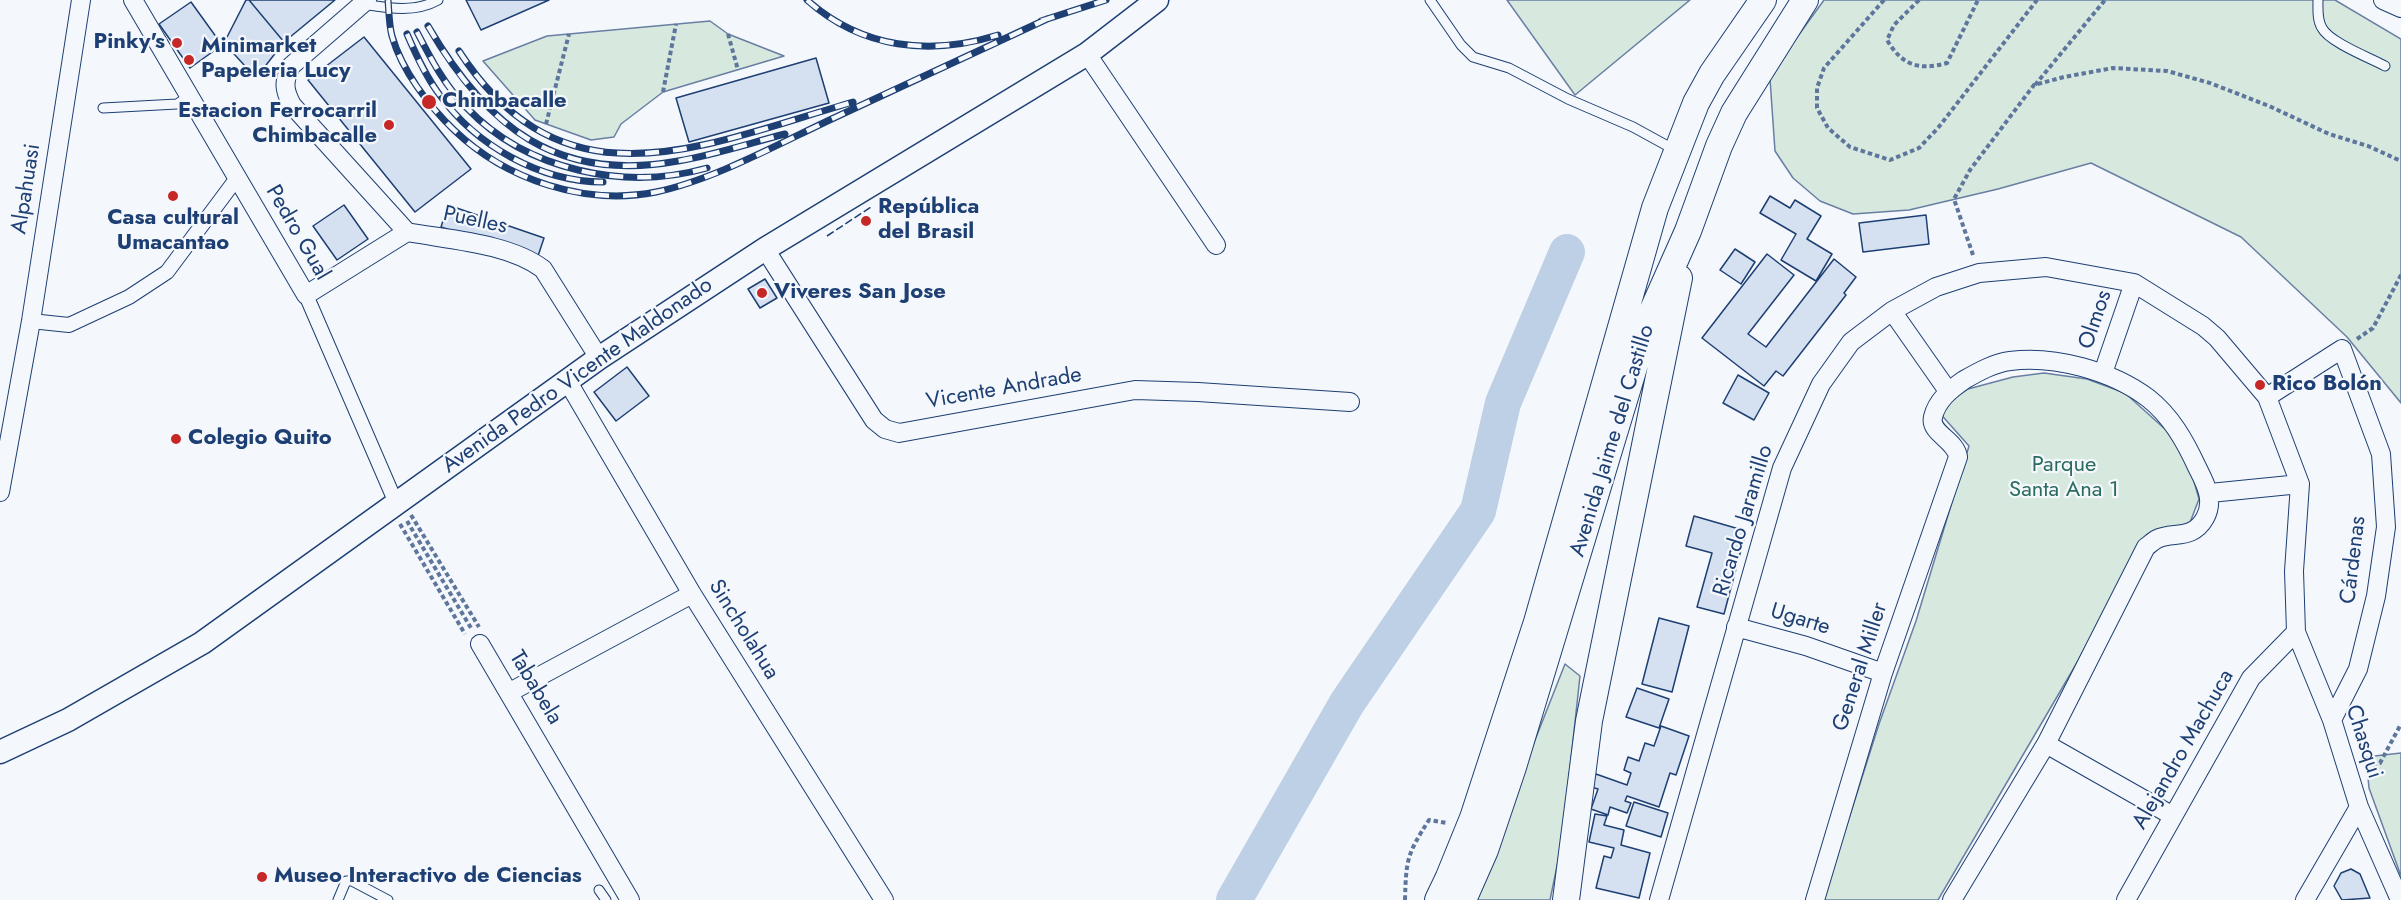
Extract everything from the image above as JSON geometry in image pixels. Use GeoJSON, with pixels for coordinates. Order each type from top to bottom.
{"type":"FeatureCollection","features":[{"type":"Feature","properties":{"kind":"main road","name":"Avenida Jaime del Castillo"},"geometry":{"type":"LineString","coordinates":[[1438,900],[1473,818],[1537,622],[1640,256],[1676,150],[1696,103],[1712,74],[1763,0]]}},
{"type":"Feature","properties":{"kind":"main road","name":"Avenida Jaime del Castillo"},"geometry":{"type":"LineString","coordinates":[[1463,900],[1485,850],[1513,767],[1648,321],[1688,231],[1719,146],[1734,113],[1805,0]]}},
{"type":"Feature","properties":{"kind":"main road"},"geometry":{"type":"LineString","coordinates":[[1566,900],[1589,721],[1688,231]]}},
{"type":"Feature","properties":{"kind":"street","name":"Alpahuasi"},"geometry":{"type":"LineString","coordinates":[[0,492],[31,321],[81,0]]}},
{"type":"Feature","properties":{"kind":"street","name":"Pedro Gual"},"geometry":{"type":"LineString","coordinates":[[133,0],[306,295],[399,508]]}},
{"type":"Feature","properties":{"kind":"street","name":"Avenida Pedro Vicente Maldonado"},"geometry":{"type":"LineString","coordinates":[[0,752],[68,720],[202,643],[399,508],[599,358],[765,249],[1087,54],[1157,0]]}},
{"type":"Feature","properties":{"kind":"street"},"geometry":{"type":"LineString","coordinates":[[2383,0],[2401,8]]}},
{"type":"Feature","properties":{"kind":"street"},"geometry":{"type":"LineString","coordinates":[[306,295],[407,232],[292,105],[284,89],[285,76],[291,66],[365,2]]}},
{"type":"Feature","properties":{"kind":"street"},"geometry":{"type":"LineString","coordinates":[[1087,54],[1216,245]]}},
{"type":"Feature","properties":{"kind":"street"},"geometry":{"type":"LineString","coordinates":[[31,321],[69,325],[129,297],[167,272],[237,178]]}},
{"type":"Feature","properties":{"kind":"street","name":"Puelles"},"geometry":{"type":"LineString","coordinates":[[407,232],[506,250],[532,261],[543,269],[552,281],[599,358]]}},
{"type":"Feature","properties":{"kind":"street","name":"Vicente Andrade"},"geometry":{"type":"LineString","coordinates":[[765,249],[874,420],[885,429],[892,431],[899,432],[1135,390],[1350,402]]}},
{"type":"Feature","properties":{"kind":"street","name":"Ricardo Jaramillo"},"geometry":{"type":"LineString","coordinates":[[1659,900],[1782,468],[1821,384],[1851,342],[1892,311],[1936,288],[1979,273],[2046,267],[2134,283],[2203,326],[2217,338],[2266,397],[2300,484],[2294,571],[2296,632]]}},
{"type":"Feature","properties":{"kind":"street","name":"Olmos"},"geometry":{"type":"LineString","coordinates":[[2103,373],[2134,283]]}},
{"type":"Feature","properties":{"kind":"street"},"geometry":{"type":"LineString","coordinates":[[1892,311],[1948,391],[1978,371],[2008,361],[2045,359],[2103,373],[2148,398],[2180,432],[2210,493],[2205,518],[2190,533],[2157,538],[2146,547],[2046,744],[1952,900]]}},
{"type":"Feature","properties":{"kind":"street"},"geometry":{"type":"LineString","coordinates":[[2266,397],[2342,349]]}},
{"type":"Feature","properties":{"kind":"street","name":"Cárdenas"},"geometry":{"type":"LineString","coordinates":[[2332,720],[2358,669],[2376,597],[2386,527],[2381,454],[2342,349]]}},
{"type":"Feature","properties":{"kind":"street","name":"Sincholahua"},"geometry":{"type":"LineString","coordinates":[[568,382],[692,594],[884,900]]}},
{"type":"Feature","properties":{"kind":"street","name":"General Miller"},"geometry":{"type":"LineString","coordinates":[[1815,900],[1883,673],[1958,457],[1957,450],[1932,422],[1933,414],[1948,391]]}},
{"type":"Feature","properties":{"kind":"street"},"geometry":{"type":"LineString","coordinates":[[2210,493],[2300,484]]}},
{"type":"Feature","properties":{"kind":"street"},"geometry":{"type":"LineString","coordinates":[[510,692],[692,594]]}},
{"type":"Feature","properties":{"kind":"street","name":"Ugarte"},"geometry":{"type":"LineString","coordinates":[[1736,627],[1806,646],[1883,673]]}},
{"type":"Feature","properties":{"kind":"street","name":"Chasqui"},"geometry":{"type":"LineString","coordinates":[[2296,632],[2332,720],[2359,807],[2400,900]]}},
{"type":"Feature","properties":{"kind":"street","name":"Alejandro Machuca"},"geometry":{"type":"LineString","coordinates":[[2126,900],[2251,678],[2296,632]]}},
{"type":"Feature","properties":{"kind":"street","name":"Tababela"},"geometry":{"type":"LineString","coordinates":[[478,641],[630,900]]}},
{"type":"Feature","properties":{"kind":"street"},"geometry":{"type":"LineString","coordinates":[[2046,744],[2173,816]]}},
{"type":"Feature","properties":{"kind":"street"},"geometry":{"type":"LineString","coordinates":[[2305,900],[2359,807]]}},
{"type":"Feature","properties":{"kind":"lane"},"geometry":{"type":"LineString","coordinates":[[365,2],[389,9],[427,6],[438,0]]}},
{"type":"Feature","properties":{"kind":"lane"},"geometry":{"type":"LineString","coordinates":[[1430,0],[1461,45],[1473,57],[1509,68],[1568,99],[1633,127],[1676,150]]}},
{"type":"Feature","properties":{"kind":"lane"},"geometry":{"type":"LineString","coordinates":[[2318,0],[2319,20],[2322,29],[2330,37],[2385,66]]}},
{"type":"Feature","properties":{"kind":"lane"},"geometry":{"type":"LineString","coordinates":[[103,108],[177,104],[189,96]]}},
{"type":"Feature","properties":{"kind":"lane"},"geometry":{"type":"LineString","coordinates":[[338,900],[346,881],[352,881],[388,900]]}},
{"type":"Feature","properties":{"kind":"lane"},"geometry":{"type":"LineString","coordinates":[[599,891],[606,900]]}},
{"type":"Feature","properties":{"kind":"path"},"geometry":{"type":"LineString","coordinates":[[1884,0],[1824,68],[1817,88],[1816,108],[1828,128],[1850,147],[1890,160],[1919,148],[1938,128],[2037,0]]}},
{"type":"Feature","properties":{"kind":"path"},"geometry":{"type":"LineString","coordinates":[[1919,0],[1894,25],[1887,39],[1897,56],[1915,65],[1931,67],[1947,63],[1978,0]]}},
{"type":"Feature","properties":{"kind":"path"},"geometry":{"type":"LineString","coordinates":[[1979,273],[1954,199],[1970,170],[2034,85],[2105,0]]}},
{"type":"Feature","properties":{"kind":"path"},"geometry":{"type":"LineString","coordinates":[[663,92],[676,24]]}},
{"type":"Feature","properties":{"kind":"path"},"geometry":{"type":"LineString","coordinates":[[546,124],[568,34]]}},
{"type":"Feature","properties":{"kind":"path"},"geometry":{"type":"LineString","coordinates":[[728,34],[738,70]]}},
{"type":"Feature","properties":{"kind":"path"},"geometry":{"type":"LineString","coordinates":[[2034,85],[2113,68],[2167,71],[2210,83],[2269,106],[2328,134],[2368,146],[2401,161]]}},
{"type":"Feature","properties":{"kind":"path"},"geometry":{"type":"LineString","coordinates":[[2342,349],[2373,328],[2401,275]]}},
{"type":"Feature","properties":{"kind":"path"},"geometry":{"type":"LineString","coordinates":[[399,508],[478,641]]}},
{"type":"Feature","properties":{"kind":"path"},"geometry":{"type":"LineString","coordinates":[[399,508],[478,641]]}},
{"type":"Feature","properties":{"kind":"path","name":"Tababela"},"geometry":{"type":"LineString","coordinates":[[399,508],[478,641]]}},
{"type":"Feature","properties":{"kind":"path"},"geometry":{"type":"LineString","coordinates":[[2348,772],[2380,763],[2401,724]]}},
{"type":"Feature","properties":{"kind":"path"},"geometry":{"type":"LineString","coordinates":[[1405,900],[1406,864],[1412,846],[1430,820],[1449,823]]}},
{"type":"Feature","properties":{"kind":"green space"},"geometry":{"type":"Polygon","coordinates":[[[1507,0],[1690,0],[1575,95],[1507,0]]]}},
{"type":"Feature","properties":{"kind":"green space"},"geometry":{"type":"Polygon","coordinates":[[[1824,0],[2335,0],[2401,39],[2401,403],[2347,337],[2241,237],[2091,163],[1998,189],[1909,210],[1853,214],[1820,201],[1793,178],[1775,151],[1770,79],[1824,0]]]}},
{"type":"Feature","properties":{"kind":"green space"},"geometry":{"type":"Polygon","coordinates":[[[710,21],[728,34],[784,56],[663,92],[621,124],[614,137],[591,140],[535,120],[483,61],[547,36],[710,21]]]}},
{"type":"Feature","properties":{"kind":"green space","name":"Parque Santa Ana 1"},"geometry":{"type":"Polygon","coordinates":[[[2044,373],[2087,379],[2125,393],[2166,430],[2189,464],[2199,499],[2189,525],[2148,534],[2125,573],[2102,620],[1938,900],[1823,900],[1879,724],[1916,621],[1969,446],[1937,410],[1968,389],[2013,377],[2044,373]]]}},
{"type":"Feature","properties":{"kind":"green space"},"geometry":{"type":"Polygon","coordinates":[[[1565,664],[1580,676],[1562,842],[1550,900],[1472,900],[1565,664]]]}},
{"type":"Feature","properties":{"kind":"green space"},"geometry":{"type":"Polygon","coordinates":[[[2401,753],[2401,876],[2369,788],[2366,757],[2401,753]]]}},
{"type":"Feature","properties":{"kind":"building"},"geometry":{"type":"Polygon","coordinates":[[[246,0],[249,0],[284,42],[256,78],[224,43],[246,0]]]}},
{"type":"Feature","properties":{"kind":"building"},"geometry":{"type":"Polygon","coordinates":[[[249,0],[335,0],[284,42],[249,0]]]}},
{"type":"Feature","properties":{"kind":"building"},"geometry":{"type":"Polygon","coordinates":[[[466,0],[549,0],[481,30],[466,0]]]}},
{"type":"Feature","properties":{"kind":"building"},"geometry":{"type":"Polygon","coordinates":[[[191,2],[222,45],[190,68],[159,24],[191,2]]]}},
{"type":"Feature","properties":{"kind":"building","name":"Estacion Ferrocarril Chimbacalle"},"geometry":{"type":"Polygon","coordinates":[[[364,37],[471,169],[415,212],[308,80],[364,37]]]}},
{"type":"Feature","properties":{"kind":"building"},"geometry":{"type":"Polygon","coordinates":[[[816,58],[829,103],[689,142],[676,98],[816,58]]]}},
{"type":"Feature","properties":{"kind":"building"},"geometry":{"type":"Polygon","coordinates":[[[1770,196],[1790,208],[1795,200],[1821,216],[1807,239],[1832,254],[1816,281],[1781,260],[1796,234],[1760,213],[1770,196]]]}},
{"type":"Feature","properties":{"kind":"building"},"geometry":{"type":"Polygon","coordinates":[[[344,205],[368,239],[337,260],[313,226],[344,205]]]}},
{"type":"Feature","properties":{"kind":"building"},"geometry":{"type":"Polygon","coordinates":[[[448,205],[544,238],[537,259],[441,227],[448,205]]]}},
{"type":"Feature","properties":{"kind":"building"},"geometry":{"type":"Polygon","coordinates":[[[1926,215],[1929,244],[1863,252],[1859,223],[1926,215]]]}},
{"type":"Feature","properties":{"kind":"building"},"geometry":{"type":"Polygon","coordinates":[[[1735,249],[1755,262],[1741,284],[1720,270],[1735,249]]]}},
{"type":"Feature","properties":{"kind":"building"},"geometry":{"type":"Polygon","coordinates":[[[1767,254],[1794,275],[1748,334],[1766,347],[1834,259],[1856,277],[1844,293],[1846,295],[1783,376],[1776,371],[1764,386],[1702,338],[1767,254]]]}},
{"type":"Feature","properties":{"kind":"building","name":"Viveres San Jose"},"geometry":{"type":"Polygon","coordinates":[[[765,279],[777,298],[760,308],[748,289],[765,279]]]}},
{"type":"Feature","properties":{"kind":"building"},"geometry":{"type":"Polygon","coordinates":[[[627,367],[649,396],[616,421],[594,392],[627,367]]]}},
{"type":"Feature","properties":{"kind":"building"},"geometry":{"type":"Polygon","coordinates":[[[1738,375],[1769,393],[1754,420],[1723,403],[1738,375]]]}},
{"type":"Feature","properties":{"kind":"building"},"geometry":{"type":"Polygon","coordinates":[[[1694,516],[1746,531],[1724,614],[1697,607],[1712,553],[1686,546],[1694,516]]]}},
{"type":"Feature","properties":{"kind":"building"},"geometry":{"type":"Polygon","coordinates":[[[1659,618],[1689,626],[1672,692],[1642,684],[1659,618]]]}},
{"type":"Feature","properties":{"kind":"building"},"geometry":{"type":"Polygon","coordinates":[[[1637,688],[1669,699],[1659,728],[1626,717],[1637,688]]]}},
{"type":"Feature","properties":{"kind":"building"},"geometry":{"type":"Polygon","coordinates":[[[1661,726],[1689,736],[1676,775],[1670,773],[1659,807],[1627,796],[1625,801],[1631,803],[1627,813],[1610,807],[1608,815],[1591,809],[1598,789],[1591,787],[1596,774],[1627,785],[1631,773],[1624,770],[1628,757],[1639,761],[1645,743],[1654,746],[1661,726]]]}},
{"type":"Feature","properties":{"kind":"building"},"geometry":{"type":"Polygon","coordinates":[[[1634,802],[1668,813],[1661,837],[1626,826],[1634,802]]]}},
{"type":"Feature","properties":{"kind":"building"},"geometry":{"type":"Polygon","coordinates":[[[1595,814],[1607,816],[1604,825],[1624,830],[1621,845],[1650,853],[1639,898],[1596,888],[1604,856],[1611,858],[1614,848],[1589,842],[1595,814]]]}},
{"type":"Feature","properties":{"kind":"building"},"geometry":{"type":"Polygon","coordinates":[[[2351,869],[2360,874],[2370,898],[2342,900],[2334,886],[2341,873],[2351,869]]]}},
{"type":"Feature","properties":{"kind":"waterway"},"geometry":{"type":"LineString","coordinates":[[1234,900],[1347,703],[1478,511],[1503,403],[1567,252]]}},
{"type":"Feature","properties":{"kind":"railway"},"geometry":{"type":"LineString","coordinates":[[388,0],[391,32],[402,62],[426,99],[454,130],[475,148],[522,175],[575,192],[602,195],[656,192],[724,170],[1047,19]]}},
{"type":"Feature","properties":{"kind":"railway"},"geometry":{"type":"LineString","coordinates":[[807,0],[850,29],[898,44],[947,45],[973,42],[998,35]]}},
{"type":"Feature","properties":{"kind":"railway"},"geometry":{"type":"LineString","coordinates":[[1041,21],[1106,0]]}},
{"type":"Feature","properties":{"kind":"railway"},"geometry":{"type":"LineString","coordinates":[[428,26],[451,62],[475,93],[501,119],[529,140],[561,155],[596,163],[635,166],[678,161],[785,134]]}},
{"type":"Feature","properties":{"kind":"railway"},"geometry":{"type":"LineString","coordinates":[[417,32],[439,72],[459,100],[491,130],[518,147],[548,161],[611,176],[676,175],[707,168]]}},
{"type":"Feature","properties":{"kind":"railway"},"geometry":{"type":"LineString","coordinates":[[407,34],[417,57],[439,94],[471,129],[490,144],[533,168],[579,180],[603,182]]}},
{"type":"Feature","properties":{"kind":"railway"},"geometry":{"type":"LineString","coordinates":[[459,51],[500,101],[544,133],[591,150],[640,153],[691,147],[743,135],[853,102]]}},
{"type":"Feature","properties":{"kind":"fence"},"geometry":{"type":"LineString","coordinates":[[827,236],[871,207]]}},
{"type":"Feature","properties":{"kind":"place","name":"Pinky's"},"geometry":{"type":"Point","coordinates":[177,43]}},
{"type":"Feature","properties":{"kind":"place","name":"Minimarket Papeleria Lucy"},"geometry":{"type":"Point","coordinates":[189,60]}},
{"type":"Feature","properties":{"kind":"place","name":"Chimbacalle"},"geometry":{"type":"Point","coordinates":[429,102]}},
{"type":"Feature","properties":{"kind":"place","name":"Estacion Ferrocarril Chimbacalle"},"geometry":{"type":"Point","coordinates":[389,125]}},
{"type":"Feature","properties":{"kind":"place","name":"Casa cultural Umacantao"},"geometry":{"type":"Point","coordinates":[173,196]}},
{"type":"Feature","properties":{"kind":"place","name":"República del Brasil"},"geometry":{"type":"Point","coordinates":[866,221]}},
{"type":"Feature","properties":{"kind":"place","name":"Viveres San Jose"},"geometry":{"type":"Point","coordinates":[762,293]}},
{"type":"Feature","properties":{"kind":"place","name":"Rico Bolón"},"geometry":{"type":"Point","coordinates":[2260,385]}},
{"type":"Feature","properties":{"kind":"place","name":"Colegio Quito"},"geometry":{"type":"Point","coordinates":[176,439]}},
{"type":"Feature","properties":{"kind":"place","name":"Museo Interactivo de Ciencias"},"geometry":{"type":"Point","coordinates":[262,877]}}]}
